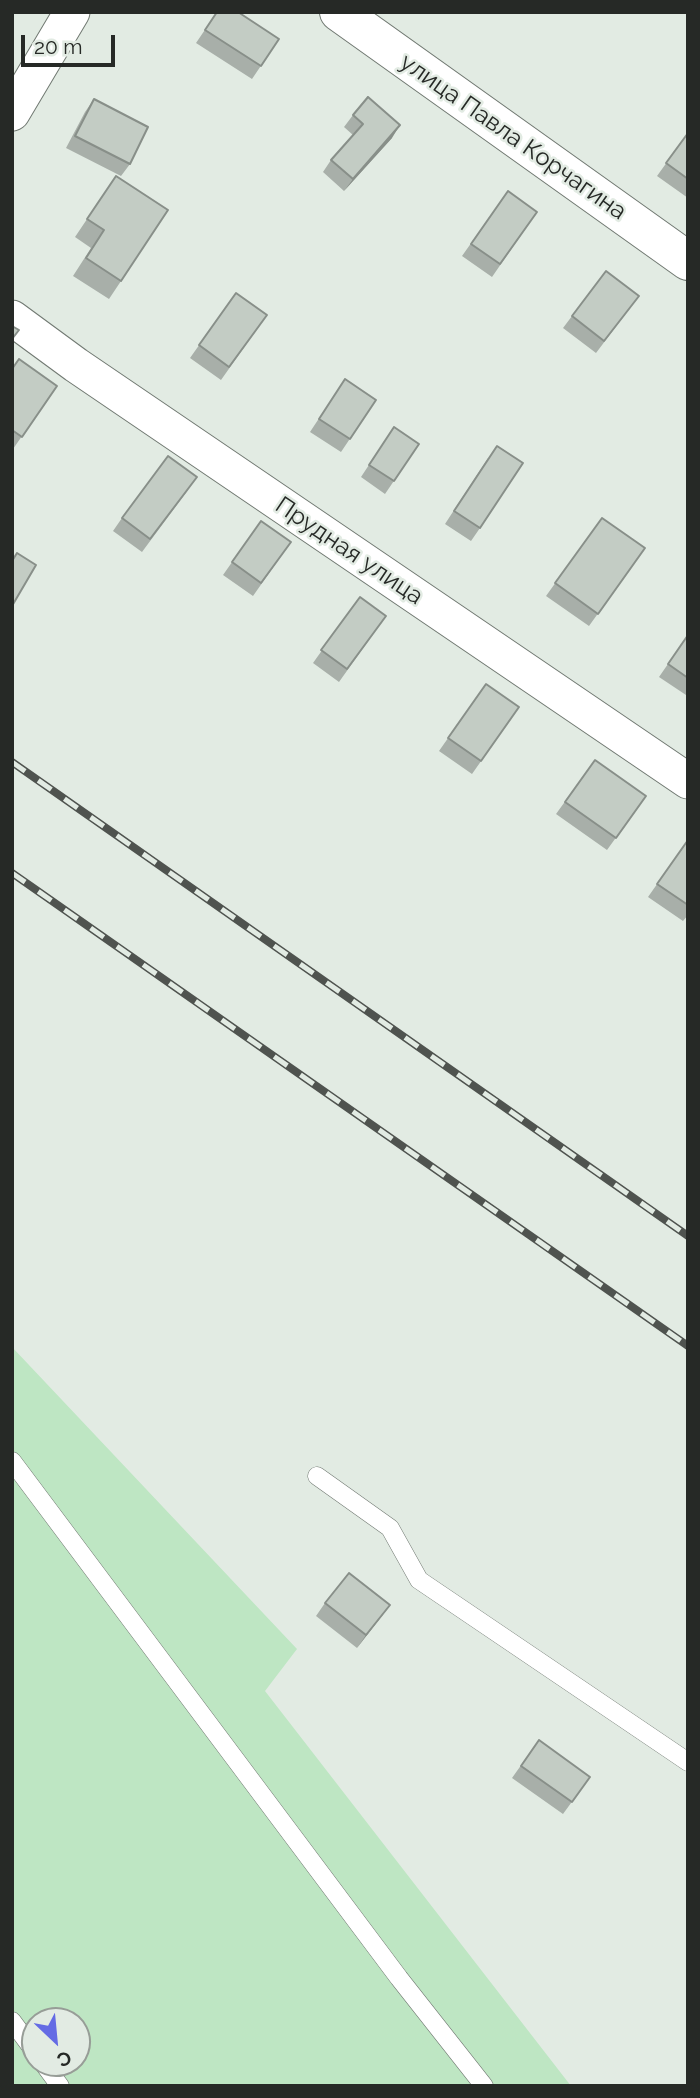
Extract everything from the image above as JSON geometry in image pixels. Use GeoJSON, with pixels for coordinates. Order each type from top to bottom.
{"type":"FeatureCollection","features":[{"type":"Feature","properties":{"kind":"main road","name":"улица Павла Корчагина"},"geometry":{"type":"LineString","coordinates":[[339,12],[688,261]]}},
{"type":"Feature","properties":{"kind":"street"},"geometry":{"type":"LineString","coordinates":[[12,113],[72,12]]}},
{"type":"Feature","properties":{"kind":"street","name":"Прудная улица"},"geometry":{"type":"LineString","coordinates":[[12,318],[76,365],[688,782]]}},
{"type":"Feature","properties":{"kind":"lane"},"geometry":{"type":"LineString","coordinates":[[12,1461],[398,1978],[484,2086]]}},
{"type":"Feature","properties":{"kind":"lane"},"geometry":{"type":"LineString","coordinates":[[317,1476],[390,1528],[419,1580],[688,1762]]}},
{"type":"Feature","properties":{"kind":"green space"},"geometry":{"type":"Polygon","coordinates":[[[12,1347],[297,1649],[265,1691],[571,2086],[12,2086],[12,1347]]]}},
{"type":"Feature","properties":{"kind":"building"},"geometry":{"type":"Polygon","coordinates":[[[217,12],[238,12],[279,39],[261,66],[205,30],[217,12]]]}},
{"type":"Feature","properties":{"kind":"building"},"geometry":{"type":"Polygon","coordinates":[[[368,97],[400,125],[353,179],[331,160],[363,124],[353,115],[368,97]]]}},
{"type":"Feature","properties":{"kind":"building"},"geometry":{"type":"Polygon","coordinates":[[[94,99],[148,127],[130,164],[75,136],[94,99]]]}},
{"type":"Feature","properties":{"kind":"building"},"geometry":{"type":"Polygon","coordinates":[[[688,133],[688,179],[666,163],[688,133]]]}},
{"type":"Feature","properties":{"kind":"building"},"geometry":{"type":"Polygon","coordinates":[[[116,176],[168,210],[121,281],[86,258],[104,230],[87,219],[116,176]]]}},
{"type":"Feature","properties":{"kind":"building"},"geometry":{"type":"Polygon","coordinates":[[[508,191],[537,212],[500,264],[471,244],[508,191]]]}},
{"type":"Feature","properties":{"kind":"building"},"geometry":{"type":"Polygon","coordinates":[[[606,271],[639,296],[604,341],[572,316],[606,271]]]}},
{"type":"Feature","properties":{"kind":"building"},"geometry":{"type":"Polygon","coordinates":[[[236,293],[267,315],[229,367],[199,345],[236,293]]]}},
{"type":"Feature","properties":{"kind":"building"},"geometry":{"type":"Polygon","coordinates":[[[12,326],[19,330],[12,339],[12,326]]]}},
{"type":"Feature","properties":{"kind":"building"},"geometry":{"type":"Polygon","coordinates":[[[19,359],[57,386],[22,437],[12,430],[12,369],[19,359]]]}},
{"type":"Feature","properties":{"kind":"building"},"geometry":{"type":"Polygon","coordinates":[[[345,379],[376,400],[350,439],[319,419],[345,379]]]}},
{"type":"Feature","properties":{"kind":"building"},"geometry":{"type":"Polygon","coordinates":[[[394,427],[419,444],[394,481],[369,465],[394,427]]]}},
{"type":"Feature","properties":{"kind":"building"},"geometry":{"type":"Polygon","coordinates":[[[497,446],[523,463],[480,528],[454,511],[497,446]]]}},
{"type":"Feature","properties":{"kind":"building"},"geometry":{"type":"Polygon","coordinates":[[[168,456],[197,477],[150,539],[122,518],[168,456]]]}},
{"type":"Feature","properties":{"kind":"building"},"geometry":{"type":"Polygon","coordinates":[[[602,518],[645,548],[598,614],[555,583],[602,518]]]}},
{"type":"Feature","properties":{"kind":"building"},"geometry":{"type":"Polygon","coordinates":[[[261,521],[291,542],[261,583],[232,562],[261,521]]]}},
{"type":"Feature","properties":{"kind":"building"},"geometry":{"type":"Polygon","coordinates":[[[17,553],[36,565],[12,606],[12,561],[17,553]]]}},
{"type":"Feature","properties":{"kind":"building"},"geometry":{"type":"Polygon","coordinates":[[[360,597],[386,616],[347,669],[321,650],[360,597]]]}},
{"type":"Feature","properties":{"kind":"building"},"geometry":{"type":"Polygon","coordinates":[[[688,635],[688,678],[668,664],[688,635]]]}},
{"type":"Feature","properties":{"kind":"building"},"geometry":{"type":"Polygon","coordinates":[[[486,684],[519,707],[481,761],[448,738],[486,684]]]}},
{"type":"Feature","properties":{"kind":"building"},"geometry":{"type":"Polygon","coordinates":[[[595,760],[646,796],[616,838],[565,802],[595,760]]]}},
{"type":"Feature","properties":{"kind":"building"},"geometry":{"type":"Polygon","coordinates":[[[688,840],[688,905],[657,884],[688,840]]]}},
{"type":"Feature","properties":{"kind":"building"},"geometry":{"type":"Polygon","coordinates":[[[349,1573],[390,1605],[366,1635],[325,1603],[349,1573]]]}},
{"type":"Feature","properties":{"kind":"building"},"geometry":{"type":"Polygon","coordinates":[[[539,1740],[590,1777],[572,1802],[521,1766],[539,1740]]]}},
{"type":"Feature","properties":{"kind":"railway"},"geometry":{"type":"LineString","coordinates":[[12,762],[688,1236]]}},
{"type":"Feature","properties":{"kind":"railway"},"geometry":{"type":"LineString","coordinates":[[12,873],[688,1346]]}}]}
